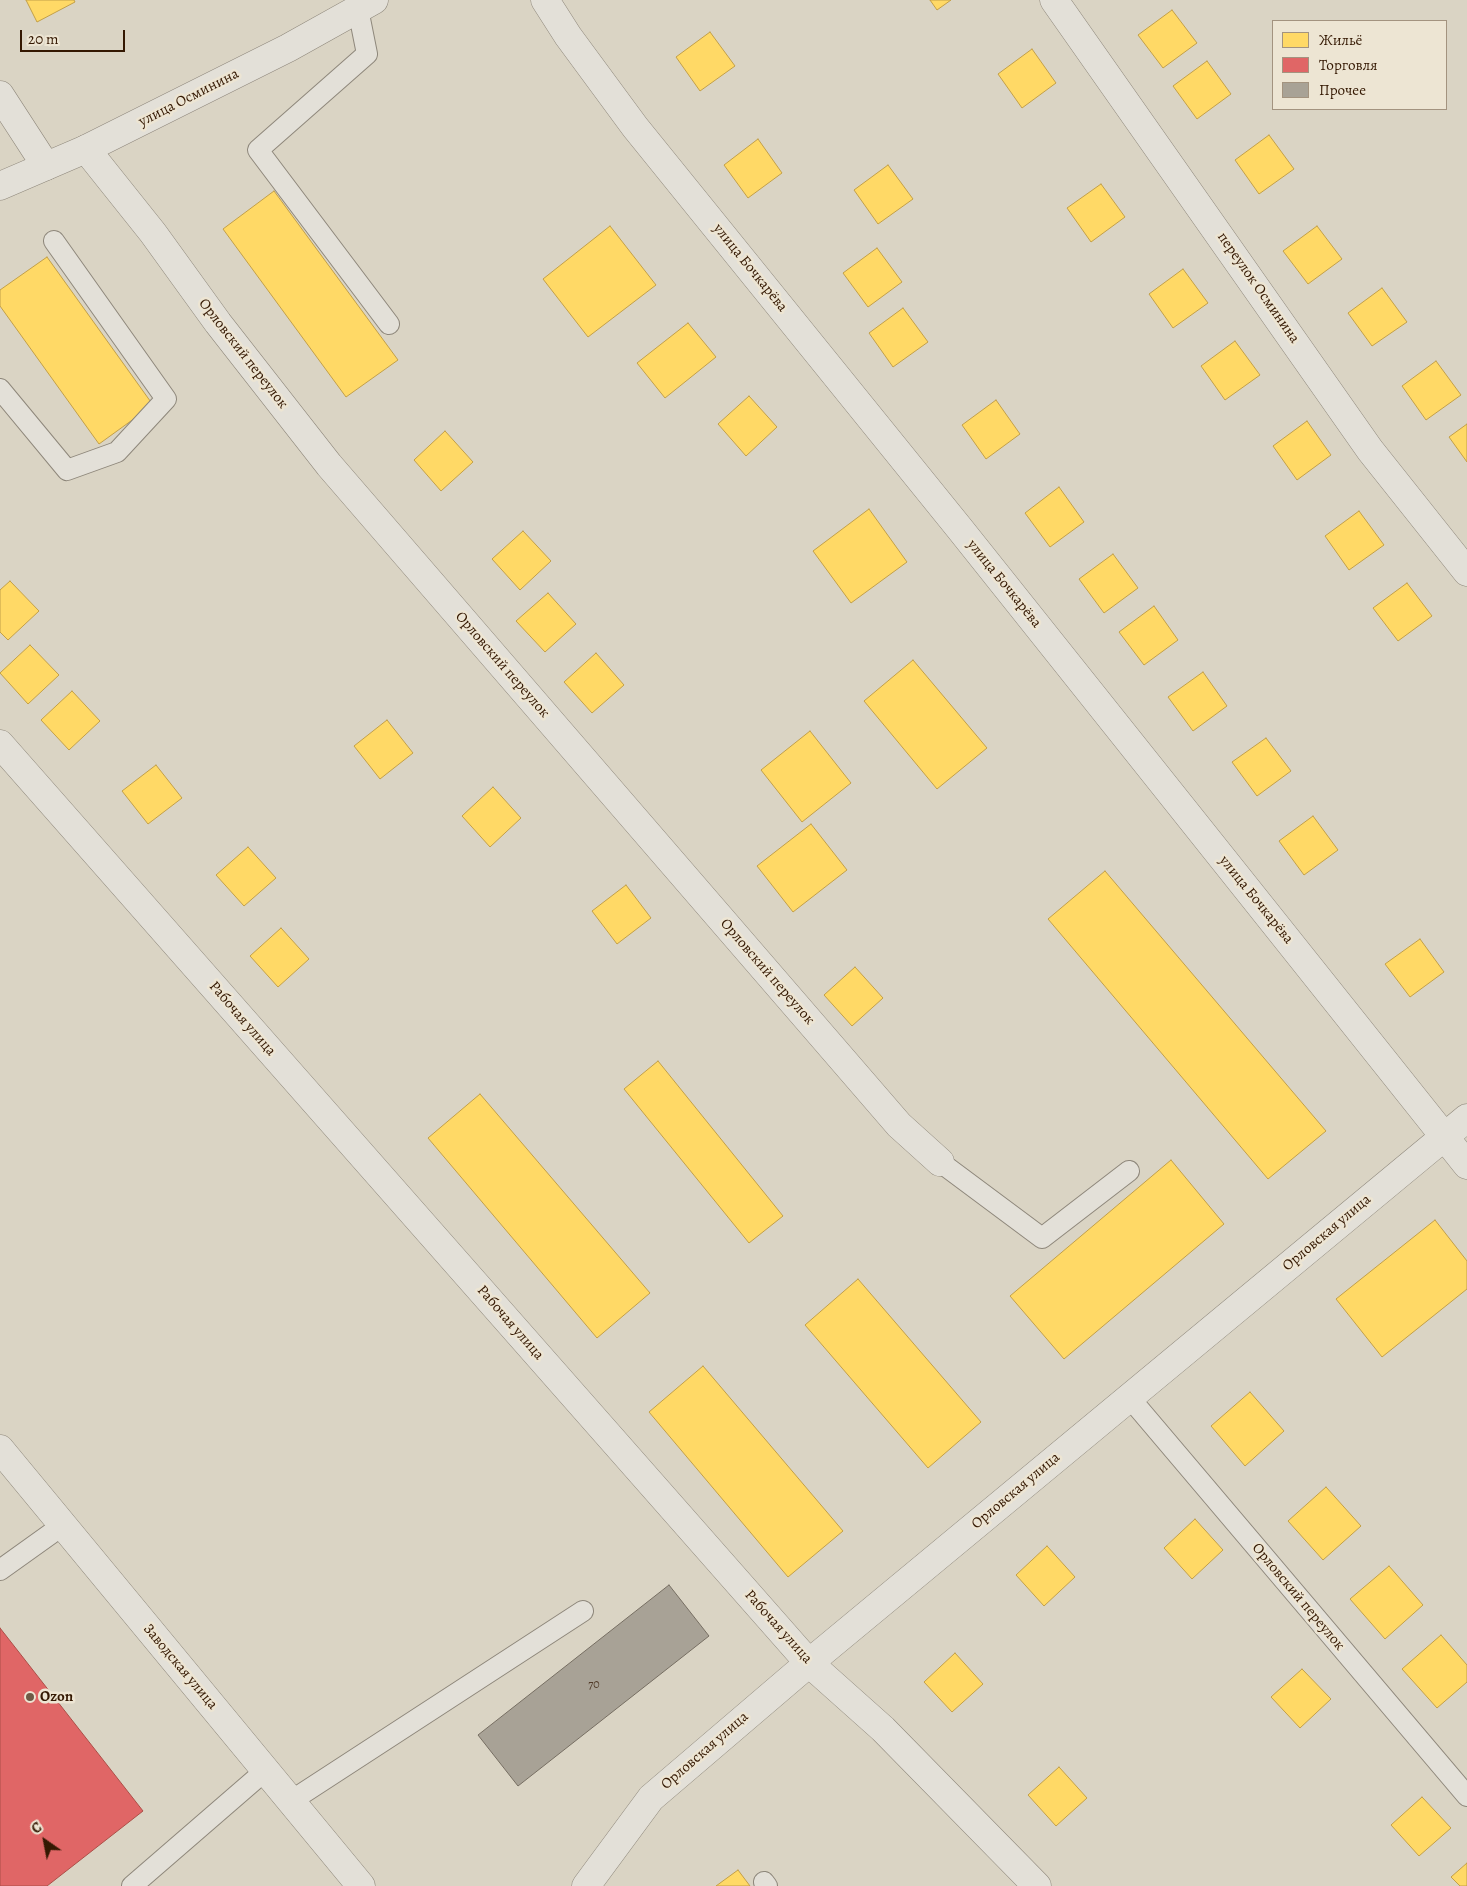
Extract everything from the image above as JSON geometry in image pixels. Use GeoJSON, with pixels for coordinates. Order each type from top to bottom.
{"type":"FeatureCollection","features":[{"type":"Feature","properties":{"kind":"street","name":"улица Бочкарёва"},"geometry":{"type":"LineString","coordinates":[[545,0],[568,36],[635,127],[967,537],[1467,1165]]}},
{"type":"Feature","properties":{"kind":"street","name":"переулок Осминина"},"geometry":{"type":"LineString","coordinates":[[1054,0],[1370,450],[1467,572]]}},
{"type":"Feature","properties":{"kind":"street","name":"улица Осминина"},"geometry":{"type":"LineString","coordinates":[[0,186],[86,149],[288,48],[366,4]]}},
{"type":"Feature","properties":{"kind":"street"},"geometry":{"type":"LineString","coordinates":[[0,95],[46,166]]}},
{"type":"Feature","properties":{"kind":"street","name":"Орловский переулок"},"geometry":{"type":"LineString","coordinates":[[86,149],[154,234],[218,323],[329,465],[899,1125],[940,1162]]}},
{"type":"Feature","properties":{"kind":"street","name":"Рабочая улица"},"geometry":{"type":"LineString","coordinates":[[0,744],[809,1662],[883,1729],[1037,1886]]}},
{"type":"Feature","properties":{"kind":"street","name":"Орловская улица"},"geometry":{"type":"LineString","coordinates":[[586,1886],[651,1798],[809,1662],[1467,1118]]}},
{"type":"Feature","properties":{"kind":"street","name":"Заводская улица"},"geometry":{"type":"LineString","coordinates":[[0,1449],[361,1886]]}},
{"type":"Feature","properties":{"kind":"lane"},"geometry":{"type":"LineString","coordinates":[[366,4],[367,54],[258,150],[389,324]]}},
{"type":"Feature","properties":{"kind":"lane"},"geometry":{"type":"LineString","coordinates":[[0,389],[67,470],[117,452],[166,399],[54,241]]}},
{"type":"Feature","properties":{"kind":"lane"},"geometry":{"type":"LineString","coordinates":[[940,1162],[1042,1238],[1129,1171]]}},
{"type":"Feature","properties":{"kind":"lane","name":"Орловский переулок"},"geometry":{"type":"LineString","coordinates":[[1129,1397],[1467,1796]]}},
{"type":"Feature","properties":{"kind":"lane"},"geometry":{"type":"LineString","coordinates":[[0,1570],[63,1525]]}},
{"type":"Feature","properties":{"kind":"lane"},"geometry":{"type":"LineString","coordinates":[[291,1801],[583,1612]]}},
{"type":"Feature","properties":{"kind":"lane"},"geometry":{"type":"LineString","coordinates":[[132,1886],[266,1770]]}},
{"type":"Feature","properties":{"kind":"building: Жильё"},"geometry":{"type":"Polygon","coordinates":[[[26,0],[74,0],[75,2],[37,22],[26,0]]]}},
{"type":"Feature","properties":{"kind":"building: Жильё"},"geometry":{"type":"Polygon","coordinates":[[[930,0],[951,0],[937,10],[930,0]]]}},
{"type":"Feature","properties":{"kind":"building: Жильё"},"geometry":{"type":"Polygon","coordinates":[[[1172,10],[1197,43],[1163,68],[1138,35],[1172,10]]]}},
{"type":"Feature","properties":{"kind":"building: Жильё"},"geometry":{"type":"Polygon","coordinates":[[[710,32],[735,66],[700,91],[676,57],[710,32]]]}},
{"type":"Feature","properties":{"kind":"building: Жильё"},"geometry":{"type":"Polygon","coordinates":[[[1032,49],[1056,83],[1022,108],[998,74],[1032,49]]]}},
{"type":"Feature","properties":{"kind":"building: Жильё"},"geometry":{"type":"Polygon","coordinates":[[[1207,61],[1231,94],[1197,119],[1173,86],[1207,61]]]}},
{"type":"Feature","properties":{"kind":"building: Жильё"},"geometry":{"type":"Polygon","coordinates":[[[1269,135],[1294,169],[1259,194],[1235,160],[1269,135]]]}},
{"type":"Feature","properties":{"kind":"building: Жильё"},"geometry":{"type":"Polygon","coordinates":[[[758,139],[782,173],[748,198],[724,165],[758,139]]]}},
{"type":"Feature","properties":{"kind":"building: Жильё"},"geometry":{"type":"Polygon","coordinates":[[[888,165],[913,199],[878,224],[854,190],[888,165]]]}},
{"type":"Feature","properties":{"kind":"building: Жильё"},"geometry":{"type":"Polygon","coordinates":[[[1101,184],[1125,217],[1091,242],[1067,208],[1101,184]]]}},
{"type":"Feature","properties":{"kind":"building: Жильё"},"geometry":{"type":"Polygon","coordinates":[[[274,191],[398,360],[346,397],[223,229],[274,191]]]}},
{"type":"Feature","properties":{"kind":"building: Жильё"},"geometry":{"type":"Polygon","coordinates":[[[610,226],[656,285],[588,337],[543,279],[610,226]]]}},
{"type":"Feature","properties":{"kind":"building: Жильё"},"geometry":{"type":"Polygon","coordinates":[[[1317,226],[1342,259],[1308,284],[1283,251],[1317,226]]]}},
{"type":"Feature","properties":{"kind":"building: Жильё"},"geometry":{"type":"Polygon","coordinates":[[[877,248],[902,282],[868,307],[843,273],[877,248]]]}},
{"type":"Feature","properties":{"kind":"building: Жильё"},"geometry":{"type":"Polygon","coordinates":[[[47,257],[153,405],[99,444],[0,306],[0,290],[47,257]]]}},
{"type":"Feature","properties":{"kind":"building: Жильё"},"geometry":{"type":"Polygon","coordinates":[[[1183,269],[1208,303],[1173,328],[1149,294],[1183,269]]]}},
{"type":"Feature","properties":{"kind":"building: Жильё"},"geometry":{"type":"Polygon","coordinates":[[[1382,288],[1407,322],[1372,346],[1348,313],[1382,288]]]}},
{"type":"Feature","properties":{"kind":"building: Жильё"},"geometry":{"type":"Polygon","coordinates":[[[903,308],[928,342],[893,367],[869,333],[903,308]]]}},
{"type":"Feature","properties":{"kind":"building: Жильё"},"geometry":{"type":"Polygon","coordinates":[[[688,323],[716,357],[665,398],[637,363],[688,323]]]}},
{"type":"Feature","properties":{"kind":"building: Жильё"},"geometry":{"type":"Polygon","coordinates":[[[1235,341],[1260,375],[1225,400],[1201,366],[1235,341]]]}},
{"type":"Feature","properties":{"kind":"building: Жильё"},"geometry":{"type":"Polygon","coordinates":[[[1436,361],[1461,395],[1426,420],[1402,386],[1436,361]]]}},
{"type":"Feature","properties":{"kind":"building: Жильё"},"geometry":{"type":"Polygon","coordinates":[[[749,396],[777,427],[746,456],[718,424],[749,396]]]}},
{"type":"Feature","properties":{"kind":"building: Жильё"},"geometry":{"type":"Polygon","coordinates":[[[996,400],[1020,434],[986,459],[962,425],[996,400]]]}},
{"type":"Feature","properties":{"kind":"building: Жильё"},"geometry":{"type":"Polygon","coordinates":[[[1307,421],[1331,455],[1297,480],[1273,446],[1307,421]]]}},
{"type":"Feature","properties":{"kind":"building: Жильё"},"geometry":{"type":"Polygon","coordinates":[[[1467,424],[1467,462],[1449,437],[1467,424]]]}},
{"type":"Feature","properties":{"kind":"building: Жильё"},"geometry":{"type":"Polygon","coordinates":[[[445,431],[473,462],[441,491],[414,460],[445,431]]]}},
{"type":"Feature","properties":{"kind":"building: Жильё"},"geometry":{"type":"Polygon","coordinates":[[[1059,487],[1084,522],[1050,547],[1025,513],[1059,487]]]}},
{"type":"Feature","properties":{"kind":"building: Жильё"},"geometry":{"type":"Polygon","coordinates":[[[869,509],[907,562],[851,603],[813,551],[869,509]]]}},
{"type":"Feature","properties":{"kind":"building: Жильё"},"geometry":{"type":"Polygon","coordinates":[[[1359,511],[1384,545],[1349,570],[1325,536],[1359,511]]]}},
{"type":"Feature","properties":{"kind":"building: Жильё"},"geometry":{"type":"Polygon","coordinates":[[[523,531],[551,561],[520,590],[492,559],[523,531]]]}},
{"type":"Feature","properties":{"kind":"building: Жильё"},"geometry":{"type":"Polygon","coordinates":[[[1113,554],[1138,588],[1104,613],[1079,579],[1113,554]]]}},
{"type":"Feature","properties":{"kind":"building: Жильё"},"geometry":{"type":"Polygon","coordinates":[[[10,581],[39,611],[8,640],[0,632],[0,590],[10,581]]]}},
{"type":"Feature","properties":{"kind":"building: Жильё"},"geometry":{"type":"Polygon","coordinates":[[[1407,583],[1432,616],[1398,641],[1373,608],[1407,583]]]}},
{"type":"Feature","properties":{"kind":"building: Жильё"},"geometry":{"type":"Polygon","coordinates":[[[548,593],[576,624],[545,652],[516,621],[548,593]]]}},
{"type":"Feature","properties":{"kind":"building: Жильё"},"geometry":{"type":"Polygon","coordinates":[[[1154,606],[1178,640],[1144,665],[1119,632],[1154,606]]]}},
{"type":"Feature","properties":{"kind":"building: Жильё"},"geometry":{"type":"Polygon","coordinates":[[[30,645],[59,675],[28,704],[0,673],[30,645]]]}},
{"type":"Feature","properties":{"kind":"building: Жильё"},"geometry":{"type":"Polygon","coordinates":[[[596,653],[624,685],[592,713],[564,682],[596,653]]]}},
{"type":"Feature","properties":{"kind":"building: Жильё"},"geometry":{"type":"Polygon","coordinates":[[[913,660],[987,748],[937,789],[864,701],[913,660]]]}},
{"type":"Feature","properties":{"kind":"building: Жильё"},"geometry":{"type":"Polygon","coordinates":[[[1203,672],[1227,706],[1193,731],[1168,697],[1203,672]]]}},
{"type":"Feature","properties":{"kind":"building: Жильё"},"geometry":{"type":"Polygon","coordinates":[[[72,691],[100,721],[69,750],[41,720],[72,691]]]}},
{"type":"Feature","properties":{"kind":"building: Жильё"},"geometry":{"type":"Polygon","coordinates":[[[387,720],[413,753],[380,779],[354,746],[387,720]]]}},
{"type":"Feature","properties":{"kind":"building: Жильё"},"geometry":{"type":"Polygon","coordinates":[[[810,731],[851,783],[802,822],[761,770],[810,731]]]}},
{"type":"Feature","properties":{"kind":"building: Жильё"},"geometry":{"type":"Polygon","coordinates":[[[1266,738],[1291,771],[1257,796],[1232,762],[1266,738]]]}},
{"type":"Feature","properties":{"kind":"building: Жильё"},"geometry":{"type":"Polygon","coordinates":[[[156,765],[182,798],[148,824],[122,791],[156,765]]]}},
{"type":"Feature","properties":{"kind":"building: Жильё"},"geometry":{"type":"Polygon","coordinates":[[[493,787],[521,818],[490,847],[462,816],[493,787]]]}},
{"type":"Feature","properties":{"kind":"building: Жильё"},"geometry":{"type":"Polygon","coordinates":[[[1313,816],[1338,850],[1304,875],[1279,841],[1313,816]]]}},
{"type":"Feature","properties":{"kind":"building: Жильё"},"geometry":{"type":"Polygon","coordinates":[[[811,824],[847,870],[793,912],[757,866],[811,824]]]}},
{"type":"Feature","properties":{"kind":"building: Жильё"},"geometry":{"type":"Polygon","coordinates":[[[248,847],[276,878],[244,906],[216,875],[248,847]]]}},
{"type":"Feature","properties":{"kind":"building: Жильё"},"geometry":{"type":"Polygon","coordinates":[[[1105,871],[1326,1131],[1268,1179],[1048,919],[1105,871]]]}},
{"type":"Feature","properties":{"kind":"building: Жильё"},"geometry":{"type":"Polygon","coordinates":[[[626,885],[651,918],[617,944],[592,911],[626,885]]]}},
{"type":"Feature","properties":{"kind":"building: Жильё"},"geometry":{"type":"Polygon","coordinates":[[[281,928],[309,959],[278,987],[250,956],[281,928]]]}},
{"type":"Feature","properties":{"kind":"building: Жильё"},"geometry":{"type":"Polygon","coordinates":[[[1420,939],[1444,972],[1410,997],[1385,964],[1420,939]]]}},
{"type":"Feature","properties":{"kind":"building: Жильё"},"geometry":{"type":"Polygon","coordinates":[[[855,967],[883,998],[852,1026],[824,995],[855,967]]]}},
{"type":"Feature","properties":{"kind":"building: Жильё"},"geometry":{"type":"Polygon","coordinates":[[[658,1061],[783,1216],[749,1243],[624,1089],[658,1061]]]}},
{"type":"Feature","properties":{"kind":"building: Жильё"},"geometry":{"type":"Polygon","coordinates":[[[480,1094],[650,1293],[597,1338],[428,1138],[480,1094]]]}},
{"type":"Feature","properties":{"kind":"building: Жильё"},"geometry":{"type":"Polygon","coordinates":[[[1171,1160],[1224,1224],[1064,1359],[1010,1296],[1171,1160]]]}},
{"type":"Feature","properties":{"kind":"building: Жильё"},"geometry":{"type":"Polygon","coordinates":[[[1435,1220],[1467,1261],[1467,1289],[1382,1357],[1336,1299],[1435,1220]]]}},
{"type":"Feature","properties":{"kind":"building: Жильё"},"geometry":{"type":"Polygon","coordinates":[[[858,1279],[981,1422],[928,1468],[805,1325],[858,1279]]]}},
{"type":"Feature","properties":{"kind":"building: Жильё"},"geometry":{"type":"Polygon","coordinates":[[[703,1366],[843,1531],[788,1577],[649,1412],[703,1366]]]}},
{"type":"Feature","properties":{"kind":"building: Жильё"},"geometry":{"type":"Polygon","coordinates":[[[1250,1392],[1284,1431],[1245,1466],[1211,1426],[1250,1392]]]}},
{"type":"Feature","properties":{"kind":"building: Жильё"},"geometry":{"type":"Polygon","coordinates":[[[1326,1487],[1361,1526],[1323,1560],[1288,1521],[1326,1487]]]}},
{"type":"Feature","properties":{"kind":"building: Жильё"},"geometry":{"type":"Polygon","coordinates":[[[1195,1519],[1223,1550],[1192,1579],[1164,1548],[1195,1519]]]}},
{"type":"Feature","properties":{"kind":"building: Жильё"},"geometry":{"type":"Polygon","coordinates":[[[1047,1546],[1075,1577],[1044,1606],[1016,1575],[1047,1546]]]}},
{"type":"Feature","properties":{"kind":"building: Жильё"},"geometry":{"type":"Polygon","coordinates":[[[1389,1566],[1423,1605],[1385,1639],[1350,1599],[1389,1566]]]}},
{"type":"Feature","properties":{"kind":"building: Жильё"},"geometry":{"type":"Polygon","coordinates":[[[1441,1635],[1467,1665],[1467,1682],[1437,1708],[1402,1669],[1441,1635]]]}},
{"type":"Feature","properties":{"kind":"building: Жильё"},"geometry":{"type":"Polygon","coordinates":[[[955,1653],[983,1684],[952,1712],[924,1682],[955,1653]]]}},
{"type":"Feature","properties":{"kind":"building: Жильё"},"geometry":{"type":"Polygon","coordinates":[[[1302,1669],[1331,1699],[1300,1728],[1271,1697],[1302,1669]]]}},
{"type":"Feature","properties":{"kind":"building: Жильё"},"geometry":{"type":"Polygon","coordinates":[[[1059,1767],[1087,1798],[1056,1826],[1028,1795],[1059,1767]]]}},
{"type":"Feature","properties":{"kind":"building: Жильё"},"geometry":{"type":"Polygon","coordinates":[[[1422,1797],[1451,1828],[1419,1856],[1391,1825],[1422,1797]]]}},
{"type":"Feature","properties":{"kind":"building: Жильё"},"geometry":{"type":"Polygon","coordinates":[[[1467,1863],[1467,1886],[1460,1886],[1451,1877],[1467,1863]]]}},
{"type":"Feature","properties":{"kind":"building: Жильё"},"geometry":{"type":"Polygon","coordinates":[[[738,1870],[750,1886],[716,1886],[738,1870]]]}},
{"type":"Feature","properties":{"kind":"building: Торговля"},"geometry":{"type":"Polygon","coordinates":[[[0,1628],[143,1811],[47,1886],[0,1886],[0,1628]]]}},
{"type":"Feature","properties":{"kind":"building: Прочее"},"geometry":{"type":"Polygon","coordinates":[[[669,1585],[709,1636],[518,1786],[478,1735],[669,1585]]]}},
{"type":"Feature","properties":{"kind":"place","name":"Ozon"},"geometry":{"type":"Point","coordinates":[30,1697]}}]}
